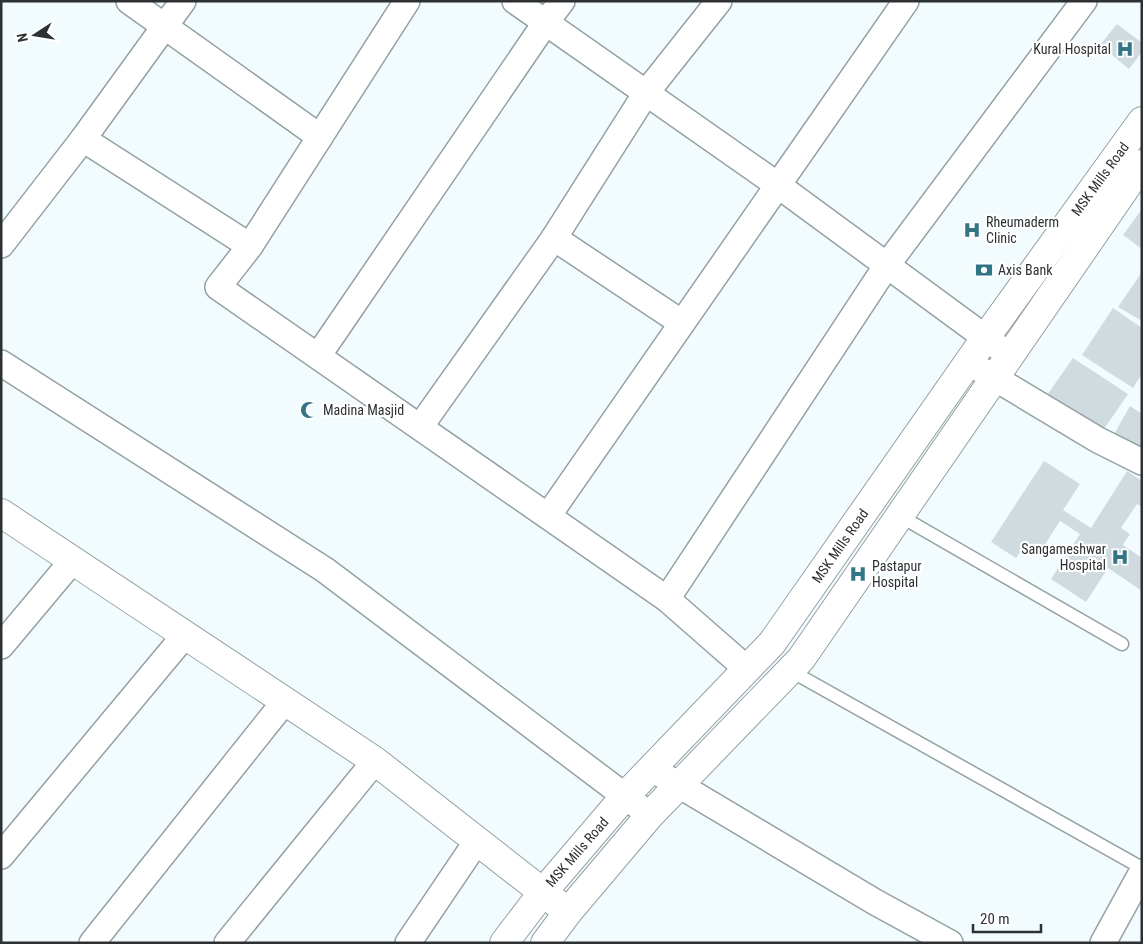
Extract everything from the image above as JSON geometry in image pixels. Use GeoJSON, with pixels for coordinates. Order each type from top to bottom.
{"type":"FeatureCollection","features":[{"type":"Feature","properties":{"kind":"main road","name":"MSK Mills Road"},"geometry":{"type":"LineString","coordinates":[[504,943],[543,892],[625,796],[772,643],[968,362],[1142,121]]}},
{"type":"Feature","properties":{"kind":"main road","name":"MSK Mills Road"},"geometry":{"type":"LineString","coordinates":[[545,943],[568,912],[650,815],[801,659],[1142,164]]}},
{"type":"Feature","properties":{"kind":"main road"},"geometry":{"type":"LineString","coordinates":[[1,513],[375,761],[568,912]]}},
{"type":"Feature","properties":{"kind":"street"},"geometry":{"type":"LineString","coordinates":[[129,1],[320,137]]}},
{"type":"Feature","properties":{"kind":"street"},"geometry":{"type":"LineString","coordinates":[[1,245],[83,139],[183,1]]}},
{"type":"Feature","properties":{"kind":"street"},"geometry":{"type":"LineString","coordinates":[[407,1],[250,246],[218,287],[667,599],[747,669]]}},
{"type":"Feature","properties":{"kind":"street"},"geometry":{"type":"LineString","coordinates":[[515,1],[779,186],[1010,355]]}},
{"type":"Feature","properties":{"kind":"street"},"geometry":{"type":"LineString","coordinates":[[318,356],[562,1]]}},
{"type":"Feature","properties":{"kind":"street"},"geometry":{"type":"LineString","coordinates":[[420,427],[554,238],[646,93],[718,1]]}},
{"type":"Feature","properties":{"kind":"street"},"geometry":{"type":"LineString","coordinates":[[548,516],[906,1]]}},
{"type":"Feature","properties":{"kind":"street"},"geometry":{"type":"LineString","coordinates":[[667,599],[887,265],[1084,1]]}},
{"type":"Feature","properties":{"kind":"street"},"geometry":{"type":"LineString","coordinates":[[83,139],[250,246]]}},
{"type":"Feature","properties":{"kind":"street"},"geometry":{"type":"LineString","coordinates":[[554,238],[682,323]]}},
{"type":"Feature","properties":{"kind":"street"},"geometry":{"type":"LineString","coordinates":[[1,362],[325,570],[650,815]]}},
{"type":"Feature","properties":{"kind":"street"},"geometry":{"type":"LineString","coordinates":[[968,362],[1098,440],[1142,462]]}},
{"type":"Feature","properties":{"kind":"street"},"geometry":{"type":"LineString","coordinates":[[1,646],[73,560]]}},
{"type":"Feature","properties":{"kind":"street"},"geometry":{"type":"LineString","coordinates":[[1,856],[185,635]]}},
{"type":"Feature","properties":{"kind":"street"},"geometry":{"type":"LineString","coordinates":[[92,943],[285,701]]}},
{"type":"Feature","properties":{"kind":"street"},"geometry":{"type":"LineString","coordinates":[[227,943],[375,761]]}},
{"type":"Feature","properties":{"kind":"street"},"geometry":{"type":"LineString","coordinates":[[652,769],[875,902],[950,943]]}},
{"type":"Feature","properties":{"kind":"street"},"geometry":{"type":"LineString","coordinates":[[408,943],[477,841]]}},
{"type":"Feature","properties":{"kind":"street"},"geometry":{"type":"LineString","coordinates":[[1103,943],[1142,872]]}},
{"type":"Feature","properties":{"kind":"lane"},"geometry":{"type":"LineString","coordinates":[[900,516],[1122,644]]}},
{"type":"Feature","properties":{"kind":"lane"},"geometry":{"type":"LineString","coordinates":[[791,671],[1142,868]]}},
{"type":"Feature","properties":{"kind":"building"},"geometry":{"type":"Polygon","coordinates":[[[1117,24],[1142,43],[1142,52],[1129,69],[1100,45],[1117,24]]]}},
{"type":"Feature","properties":{"kind":"building"},"geometry":{"type":"Polygon","coordinates":[[[1142,209],[1142,249],[1123,235],[1142,209]]]}},
{"type":"Feature","properties":{"kind":"building"},"geometry":{"type":"Polygon","coordinates":[[[1142,272],[1142,321],[1118,307],[1142,272]]]}},
{"type":"Feature","properties":{"kind":"building"},"geometry":{"type":"Polygon","coordinates":[[[1113,308],[1142,328],[1142,374],[1133,388],[1082,355],[1113,308]]]}},
{"type":"Feature","properties":{"kind":"building"},"geometry":{"type":"Polygon","coordinates":[[[1073,358],[1128,394],[1100,435],[1045,398],[1073,358]]]}},
{"type":"Feature","properties":{"kind":"building"},"geometry":{"type":"Polygon","coordinates":[[[1130,406],[1142,414],[1142,454],[1112,438],[1130,406]]]}},
{"type":"Feature","properties":{"kind":"building"},"geometry":{"type":"Polygon","coordinates":[[[1044,461],[1080,484],[1063,510],[1091,528],[1127,471],[1142,481],[1142,507],[1137,504],[1121,528],[1130,534],[1123,545],[1142,558],[1142,591],[1108,568],[1086,602],[1051,579],[1080,534],[1060,521],[1037,557],[1023,548],[1016,558],[991,542],[1044,461]]]}},
{"type":"Feature","properties":{"kind":"place","name":"Kural Hospital"},"geometry":{"type":"Point","coordinates":[1125,49]}},
{"type":"Feature","properties":{"kind":"place","name":"Rheumaderm Clinic"},"geometry":{"type":"Point","coordinates":[972,230]}},
{"type":"Feature","properties":{"kind":"place","name":"Axis Bank"},"geometry":{"type":"Point","coordinates":[984,270]}},
{"type":"Feature","properties":{"kind":"place","name":"Madina Masjid"},"geometry":{"type":"Point","coordinates":[309,410]}},
{"type":"Feature","properties":{"kind":"place","name":"Sangameshwar Hospital"},"geometry":{"type":"Point","coordinates":[1120,557]}},
{"type":"Feature","properties":{"kind":"place","name":"Pastapur Hospital"},"geometry":{"type":"Point","coordinates":[858,574]}}]}
